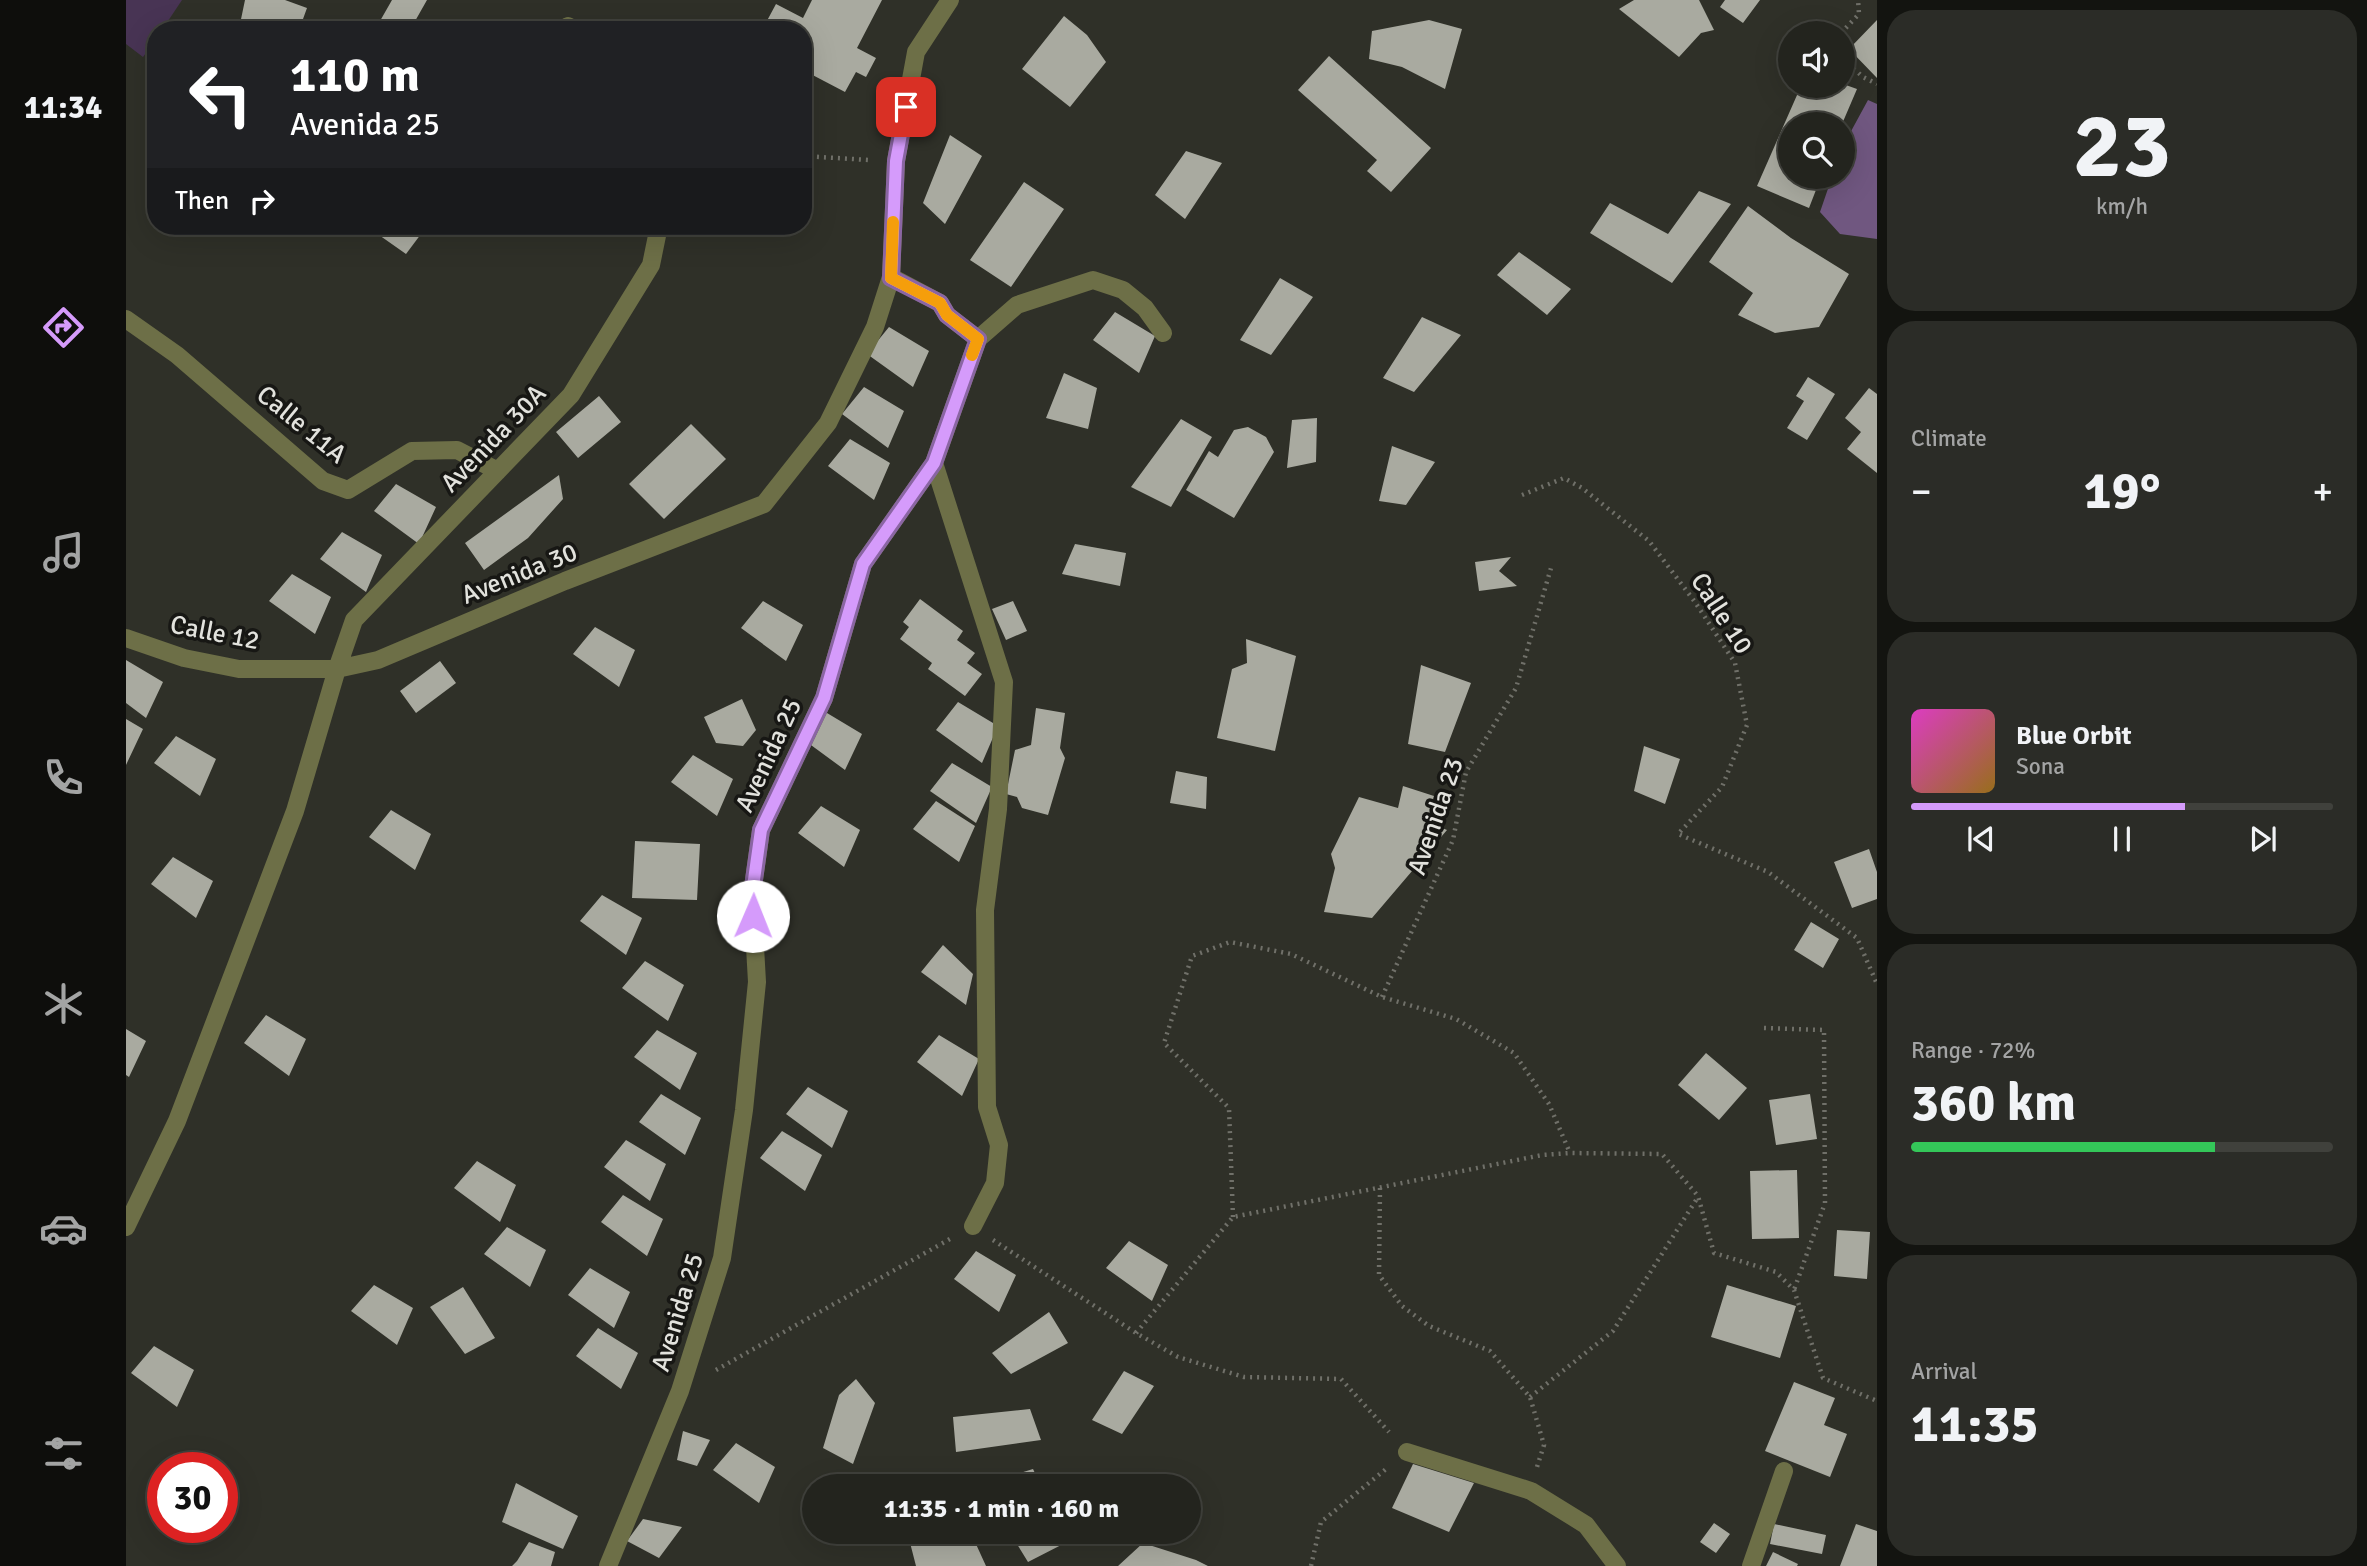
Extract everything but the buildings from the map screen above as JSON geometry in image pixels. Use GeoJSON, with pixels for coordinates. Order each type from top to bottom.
{"type":"FeatureCollection","features":[{"type":"Feature","properties":{"kind":"street","name":"Avenida 30"},"geometry":{"type":"LineString","coordinates":[[337,668],[378,660],[565,581],[764,504],[828,423],[875,327],[891,278],[896,161],[916,52],[950,0]]}},
{"type":"Feature","properties":{"kind":"street","name":"Avenida 30A"},"geometry":{"type":"LineString","coordinates":[[337,668],[355,620],[571,395],[651,265],[657,235]]}},
{"type":"Feature","properties":{"kind":"street"},"geometry":{"type":"LineString","coordinates":[[891,278],[940,303],[947,315],[978,339],[1017,305],[1093,280],[1123,290],[1144,308],[1163,333]]}},
{"type":"Feature","properties":{"kind":"street","name":"Calle 11A"},"geometry":{"type":"LineString","coordinates":[[126,319],[177,355],[323,481],[348,490],[412,451],[457,450],[498,471]]}},
{"type":"Feature","properties":{"kind":"street","name":"Avenida 25"},"geometry":{"type":"LineString","coordinates":[[608,1566],[680,1391],[722,1258],[744,1110],[757,982],[752,894],[761,830],[824,698],[863,564],[934,463],[978,339]]}},
{"type":"Feature","properties":{"kind":"street"},"geometry":{"type":"LineString","coordinates":[[934,463],[1004,682],[998,809],[985,910],[987,1107],[999,1145],[995,1183],[973,1226]]}},
{"type":"Feature","properties":{"kind":"street","name":"Calle 12"},"geometry":{"type":"LineString","coordinates":[[126,638],[184,658],[239,669],[337,668]]}},
{"type":"Feature","properties":{"kind":"street"},"geometry":{"type":"LineString","coordinates":[[126,1227],[177,1121],[295,811],[337,668]]}},
{"type":"Feature","properties":{"kind":"street"},"geometry":{"type":"LineString","coordinates":[[1407,1452],[1531,1491],[1586,1525],[1617,1566]]}},
{"type":"Feature","properties":{"kind":"street"},"geometry":{"type":"LineString","coordinates":[[1751,1566],[1784,1471]]}},
{"type":"Feature","properties":{"kind":"path"},"geometry":{"type":"LineString","coordinates":[[1852,21],[1859,14],[1858,0]]}},
{"type":"Feature","properties":{"kind":"path"},"geometry":{"type":"LineString","coordinates":[[1855,70],[1877,85]]}},
{"type":"Feature","properties":{"kind":"path"},"geometry":{"type":"LineString","coordinates":[[812,156],[896,161]]}},
{"type":"Feature","properties":{"kind":"path","name":"Calle 10"},"geometry":{"type":"LineString","coordinates":[[1522,495],[1564,478],[1583,488],[1649,541],[1695,602],[1735,663],[1747,724],[1722,787],[1678,834],[1768,872],[1857,938],[1877,984]]}},
{"type":"Feature","properties":{"kind":"path","name":"Avenida 23"},"geometry":{"type":"LineString","coordinates":[[1382,997],[1453,840],[1466,772],[1516,688],[1551,568]]}},
{"type":"Feature","properties":{"kind":"path"},"geometry":{"type":"LineString","coordinates":[[1233,1217],[1229,1108],[1164,1043],[1192,956],[1230,942],[1291,954],[1382,997],[1456,1019],[1514,1053],[1549,1104],[1570,1153]]}},
{"type":"Feature","properties":{"kind":"path"},"geometry":{"type":"LineString","coordinates":[[1764,1028],[1824,1030],[1825,1203],[1794,1290]]}},
{"type":"Feature","properties":{"kind":"path"},"geometry":{"type":"LineString","coordinates":[[1136,1333],[1233,1217],[1542,1155],[1662,1154],[1698,1196],[1714,1253],[1776,1272],[1794,1290],[1823,1378],[1877,1401]]}},
{"type":"Feature","properties":{"kind":"path"},"geometry":{"type":"LineString","coordinates":[[1380,1188],[1379,1275],[1394,1296],[1402,1306],[1429,1326],[1490,1351],[1530,1397],[1544,1444],[1531,1491]]}},
{"type":"Feature","properties":{"kind":"path"},"geometry":{"type":"LineString","coordinates":[[1530,1397],[1614,1331],[1698,1196]]}},
{"type":"Feature","properties":{"kind":"path"},"geometry":{"type":"LineString","coordinates":[[680,1391],[973,1226],[1136,1333],[1178,1357],[1244,1377],[1341,1379],[1407,1452],[1321,1522],[1311,1566]]}},
{"type":"Feature","properties":{"kind":"shaded area"},"geometry":{"type":"Polygon","coordinates":[[[126,0],[182,0],[168,21],[147,21],[147,51],[143,57],[126,44],[126,0]]]}},
{"type":"Feature","properties":{"kind":"shaded area"},"geometry":{"type":"Polygon","coordinates":[[[1868,100],[1877,104],[1877,239],[1840,234],[1820,212],[1828,189],[1855,189],[1855,124],[1868,100]]]}},
{"type":"Feature","properties":{"kind":"slow traffic"},"geometry":{"type":"LineString","coordinates":[[893,222],[891,278],[940,303],[947,315],[978,339],[972,355]]}},
{"type":"Feature","properties":{"kind":"route"},"geometry":{"type":"LineString","coordinates":[[753,916],[752,894],[761,830],[824,698],[863,564],[934,463],[978,339],[947,315],[940,303],[891,278],[896,161],[906,107]]}}]}
